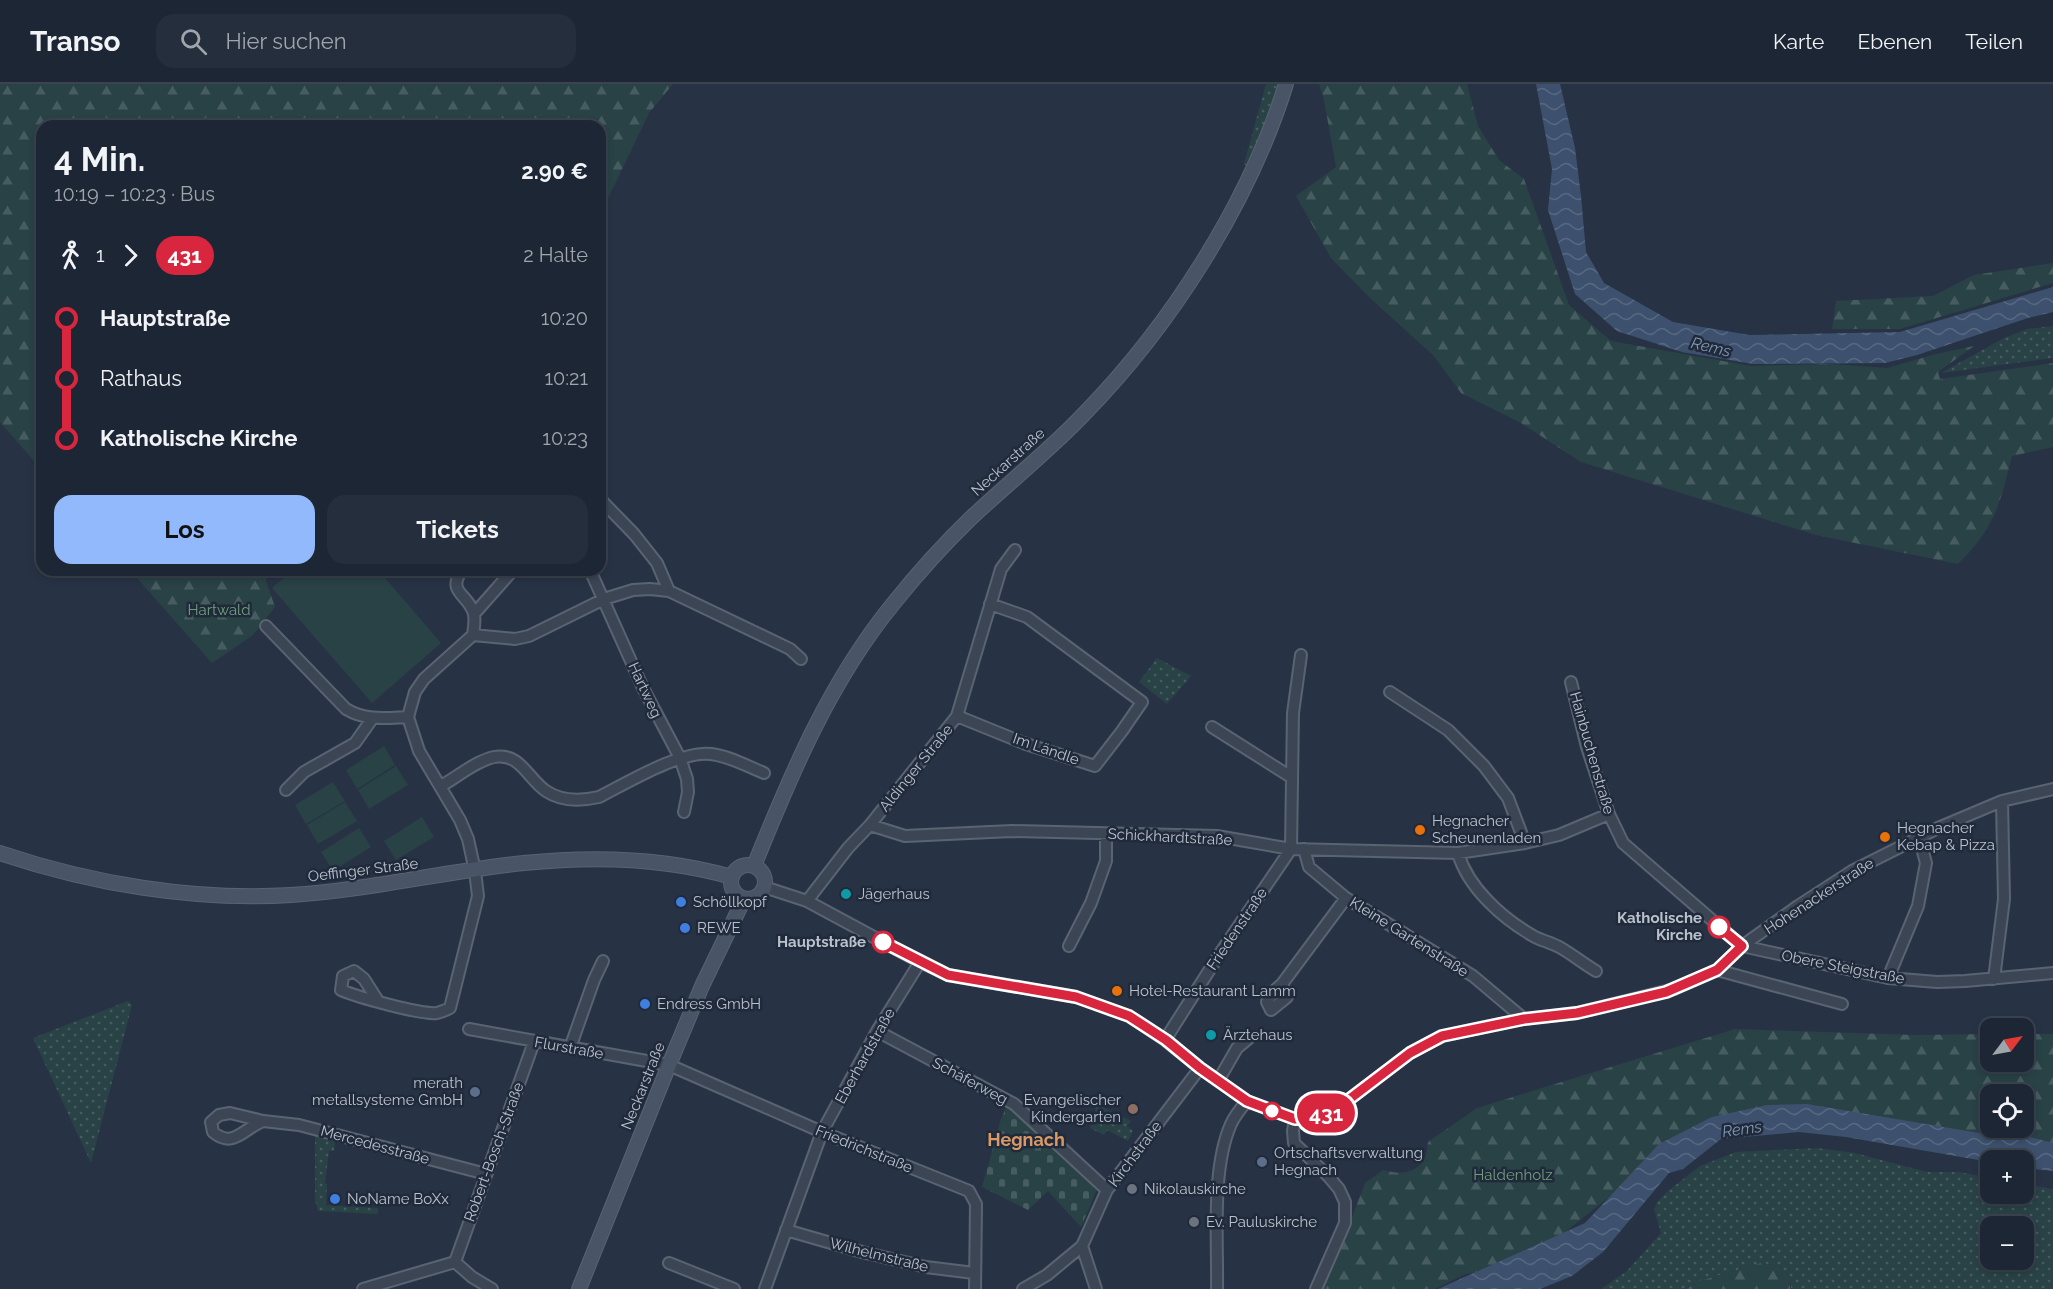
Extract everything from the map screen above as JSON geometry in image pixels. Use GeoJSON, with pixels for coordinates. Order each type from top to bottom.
{"type":"FeatureCollection","features":[{"type":"Feature","properties":{"kind":"main road","name":"Neckarstraße"},"geometry":{"type":"LineString","coordinates":[[754,866],[803,751],[845,673],[874,629],[911,582],[948,541],[1084,414],[1134,359],[1192,277],[1226,221],[1253,171],[1286,84]]}},
{"type":"Feature","properties":{"kind":"main road","name":"Oeffinger Straße"},"geometry":{"type":"LineString","coordinates":[[0,854],[60,871],[112,882],[165,890],[256,896],[326,892],[524,863],[580,860],[656,863],[696,868],[732,877]]}},
{"type":"Feature","properties":{"kind":"main road"},"geometry":{"type":"LineString","coordinates":[[754,866],[764,877],[764,887],[756,897],[744,899],[733,891],[732,877],[740,867],[754,866]]}},
{"type":"Feature","properties":{"kind":"main road","name":"Neckarstraße"},"geometry":{"type":"LineString","coordinates":[[579,1289],[702,986],[744,899]]}},
{"type":"Feature","properties":{"kind":"street"},"geometry":{"type":"LineString","coordinates":[[606,505],[634,534],[657,563],[669,591]]}},
{"type":"Feature","properties":{"kind":"street","name":"Aldinger Straße"},"geometry":{"type":"LineString","coordinates":[[807,901],[957,716],[1001,569],[1015,550]]}},
{"type":"Feature","properties":{"kind":"street"},"geometry":{"type":"LineString","coordinates":[[378,1001],[423,1012],[436,1013],[450,1008],[478,896],[468,839],[441,786],[418,751],[408,717],[415,692],[424,679],[473,634],[474,614],[472,608],[457,590],[458,576]]}},
{"type":"Feature","properties":{"kind":"street"},"geometry":{"type":"LineString","coordinates":[[474,614],[508,576]]}},
{"type":"Feature","properties":{"kind":"street","name":"Hartweg"},"geometry":{"type":"LineString","coordinates":[[593,576],[643,688],[680,758],[687,779],[688,792],[684,812]]}},
{"type":"Feature","properties":{"kind":"street"},"geometry":{"type":"LineString","coordinates":[[473,634],[515,639],[529,636],[604,598],[633,590],[650,589],[669,591],[790,649],[801,659]]}},
{"type":"Feature","properties":{"kind":"street","name":"Im Ländle"},"geometry":{"type":"LineString","coordinates":[[957,716],[1026,744],[1095,766],[1142,702],[1027,617],[990,604]]}},
{"type":"Feature","properties":{"kind":"street"},"geometry":{"type":"LineString","coordinates":[[266,626],[346,709],[356,715],[372,719],[408,717]]}},
{"type":"Feature","properties":{"kind":"street"},"geometry":{"type":"LineString","coordinates":[[1291,849],[1293,712],[1301,655]]}},
{"type":"Feature","properties":{"kind":"street","name":"Hainbuchenstraße"},"geometry":{"type":"LineString","coordinates":[[1571,682],[1587,747],[1609,814],[1623,844],[1742,946]]}},
{"type":"Feature","properties":{"kind":"street"},"geometry":{"type":"LineString","coordinates":[[1390,692],[1448,730],[1484,766],[1508,798],[1525,843]]}},
{"type":"Feature","properties":{"kind":"street"},"geometry":{"type":"LineString","coordinates":[[286,790],[304,772],[355,743],[372,719]]}},
{"type":"Feature","properties":{"kind":"street"},"geometry":{"type":"LineString","coordinates":[[1212,727],[1292,777]]}},
{"type":"Feature","properties":{"kind":"street"},"geometry":{"type":"LineString","coordinates":[[441,786],[485,760],[496,757],[506,757],[518,762],[542,788],[568,800],[599,797],[680,758],[697,754],[712,754],[764,772]]}},
{"type":"Feature","properties":{"kind":"street","name":"Hohenackerstraße"},"geometry":{"type":"LineString","coordinates":[[1295,1119],[1313,1118],[1339,1107],[1410,1053],[1442,1036],[1524,1019],[1577,1013],[1666,992],[1717,970],[1742,946],[1852,871],[1919,837],[2002,801],[2053,789]]}},
{"type":"Feature","properties":{"kind":"street"},"geometry":{"type":"LineString","coordinates":[[1994,980],[2004,899],[2002,801]]}},
{"type":"Feature","properties":{"kind":"street","name":"Schickhardtstraße"},"geometry":{"type":"LineString","coordinates":[[870,825],[905,836],[1012,831],[1216,836],[1291,849],[1458,853],[1525,843],[1559,835],[1609,814]]}},
{"type":"Feature","properties":{"kind":"street"},"geometry":{"type":"LineString","coordinates":[[1069,946],[1091,903],[1106,861],[1106,834]]}},
{"type":"Feature","properties":{"kind":"street"},"geometry":{"type":"LineString","coordinates":[[1888,978],[1918,906],[1926,863],[1919,837]]}},
{"type":"Feature","properties":{"kind":"street","name":"Friedenstraße"},"geometry":{"type":"LineString","coordinates":[[1166,1040],[1219,955],[1291,849]]}},
{"type":"Feature","properties":{"kind":"street","name":"Kleine Gartenstraße"},"geometry":{"type":"LineString","coordinates":[[1304,849],[1309,867],[1346,898],[1473,976],[1524,1019]]}},
{"type":"Feature","properties":{"kind":"street"},"geometry":{"type":"LineString","coordinates":[[1458,853],[1462,868],[1471,882],[1505,916],[1534,937],[1560,948],[1596,971]]}},
{"type":"Feature","properties":{"kind":"street"},"geometry":{"type":"LineString","coordinates":[[764,887],[807,901],[948,975],[1076,997],[1129,1016],[1166,1040],[1200,1068],[1247,1101],[1295,1119],[1294,1143],[1329,1177],[1339,1189],[1345,1202],[1345,1223],[1316,1289]]}},
{"type":"Feature","properties":{"kind":"street"},"geometry":{"type":"LineString","coordinates":[[1282,984],[1346,898]]}},
{"type":"Feature","properties":{"kind":"street","name":"Obere Steigstraße"},"geometry":{"type":"LineString","coordinates":[[1742,946],[1888,978],[1937,982],[1994,980],[2053,973]]}},
{"type":"Feature","properties":{"kind":"street"},"geometry":{"type":"LineString","coordinates":[[570,1048],[603,961]]}},
{"type":"Feature","properties":{"kind":"street","name":"Eberhardstraße"},"geometry":{"type":"LineString","coordinates":[[765,1289],[822,1132],[877,1031],[920,962]]}},
{"type":"Feature","properties":{"kind":"street"},"geometry":{"type":"LineString","coordinates":[[1717,970],[1842,1005]]}},
{"type":"Feature","properties":{"kind":"street","name":"Flurstraße"},"geometry":{"type":"LineString","coordinates":[[469,1029],[669,1065]]}},
{"type":"Feature","properties":{"kind":"street","name":"Schäferweg"},"geometry":{"type":"LineString","coordinates":[[877,1031],[1014,1104],[1107,1190]]}},
{"type":"Feature","properties":{"kind":"street"},"geometry":{"type":"LineString","coordinates":[[1218,1081],[1237,1048],[1249,1038]]}},
{"type":"Feature","properties":{"kind":"street","name":"Robert-Bosch-Straße"},"geometry":{"type":"LineString","coordinates":[[455,1262],[534,1042]]}},
{"type":"Feature","properties":{"kind":"street","name":"Friedrichstraße"},"geometry":{"type":"LineString","coordinates":[[669,1065],[822,1132],[969,1191],[976,1204],[975,1289]]}},
{"type":"Feature","properties":{"kind":"street","name":"Kirchstraße"},"geometry":{"type":"LineString","coordinates":[[1023,1289],[1047,1275],[1082,1246],[1107,1190],[1200,1068]]}},
{"type":"Feature","properties":{"kind":"street"},"geometry":{"type":"LineString","coordinates":[[1217,1289],[1217,1222],[1222,1151],[1231,1124],[1247,1101]]}},
{"type":"Feature","properties":{"kind":"street","name":"Mercedesstraße"},"geometry":{"type":"LineString","coordinates":[[262,1121],[298,1125],[486,1174]]}},
{"type":"Feature","properties":{"kind":"street","name":"Wilhelmstraße"},"geometry":{"type":"LineString","coordinates":[[786,1230],[862,1252],[926,1267],[974,1273]]}},
{"type":"Feature","properties":{"kind":"street"},"geometry":{"type":"LineString","coordinates":[[1082,1246],[1096,1289]]}},
{"type":"Feature","properties":{"kind":"street"},"geometry":{"type":"LineString","coordinates":[[363,1289],[455,1262],[472,1277],[492,1289]]}},
{"type":"Feature","properties":{"kind":"street"},"geometry":{"type":"LineString","coordinates":[[669,1263],[735,1289]]}},
{"type":"Feature","properties":{"kind":"green space"},"geometry":{"type":"Polygon","coordinates":[[[0,84],[673,84],[649,113],[606,203],[606,120],[36,120],[36,463],[0,422],[0,84]]]}},
{"type":"Feature","properties":{"kind":"green space"},"geometry":{"type":"Polygon","coordinates":[[[1266,84],[1286,84],[1253,171],[1244,164],[1266,84]]]}},
{"type":"Feature","properties":{"kind":"green space"},"geometry":{"type":"Polygon","coordinates":[[[1319,84],[1467,84],[1478,126],[1499,160],[1524,179],[1569,305],[1611,341],[1751,366],[1832,364],[1887,368],[1974,346],[1938,372],[1940,379],[2053,363],[2053,447],[2012,456],[1999,502],[1988,526],[1981,538],[1958,564],[1816,535],[1581,462],[1521,423],[1461,393],[1434,356],[1370,298],[1331,258],[1296,196],[1336,167],[1319,84]]]}},
{"type":"Feature","properties":{"kind":"green space"},"geometry":{"type":"Polygon","coordinates":[[[2053,263],[2053,283],[1900,329],[1832,329],[1836,301],[1933,296],[1974,275],[2053,263]]]}},
{"type":"Feature","properties":{"kind":"green space"},"geometry":{"type":"Polygon","coordinates":[[[2053,326],[2053,358],[1941,373],[2004,338],[2027,329],[2053,326]]]}},
{"type":"Feature","properties":{"kind":"green space","name":"Hartwald"},"geometry":{"type":"Polygon","coordinates":[[[135,576],[266,576],[275,607],[253,635],[212,663],[135,576]]]}},
{"type":"Feature","properties":{"kind":"green space"},"geometry":{"type":"Polygon","coordinates":[[[286,576],[383,576],[441,643],[372,703],[272,588],[286,576]]]}},
{"type":"Feature","properties":{"kind":"green space"},"geometry":{"type":"Polygon","coordinates":[[[1157,658],[1191,676],[1167,704],[1139,682],[1157,658]]]}},
{"type":"Feature","properties":{"kind":"green space"},"geometry":{"type":"Polygon","coordinates":[[[384,746],[395,765],[357,789],[346,770],[384,746]]]}},
{"type":"Feature","properties":{"kind":"green space"},"geometry":{"type":"Polygon","coordinates":[[[396,766],[408,785],[369,809],[358,790],[396,766]]]}},
{"type":"Feature","properties":{"kind":"green space"},"geometry":{"type":"Polygon","coordinates":[[[333,782],[345,801],[306,824],[295,805],[333,782]]]}},
{"type":"Feature","properties":{"kind":"green space"},"geometry":{"type":"Polygon","coordinates":[[[345,802],[357,821],[318,844],[307,825],[345,802]]]}},
{"type":"Feature","properties":{"kind":"green space"},"geometry":{"type":"Polygon","coordinates":[[[422,817],[434,837],[396,860],[384,841],[422,817]]]}},
{"type":"Feature","properties":{"kind":"green space"},"geometry":{"type":"Polygon","coordinates":[[[359,828],[371,847],[333,871],[321,852],[359,828]]]}},
{"type":"Feature","properties":{"kind":"green space"},"geometry":{"type":"Polygon","coordinates":[[[128,1001],[132,1005],[91,1163],[33,1038],[128,1001]]]}},
{"type":"Feature","properties":{"kind":"green space","name":"Haldenholz"},"geometry":{"type":"Polygon","coordinates":[[[1735,1029],[1914,1035],[1980,1034],[1980,1072],[2034,1072],[2034,1034],[2053,1034],[2053,1145],[1711,1121],[1619,1189],[1554,1241],[1499,1269],[1465,1274],[1435,1289],[1321,1289],[1334,1265],[1365,1183],[1383,1170],[1399,1173],[1415,1169],[1426,1155],[1428,1142],[1477,1108],[1735,1029]]]}},
{"type":"Feature","properties":{"kind":"green space"},"geometry":{"type":"Polygon","coordinates":[[[1097,1104],[1131,1121],[1127,1126],[1133,1131],[1128,1141],[1107,1130],[1104,1135],[1090,1128],[1097,1104]]]}},
{"type":"Feature","properties":{"kind":"green space"},"geometry":{"type":"Polygon","coordinates":[[[1007,1106],[1015,1106],[1098,1187],[1081,1227],[1048,1191],[1028,1210],[982,1187],[1001,1119],[1007,1106]]]}},
{"type":"Feature","properties":{"kind":"green space"},"geometry":{"type":"Polygon","coordinates":[[[315,1131],[336,1136],[334,1151],[329,1151],[325,1183],[327,1184],[326,1205],[378,1208],[378,1214],[318,1211],[315,1200],[315,1131]]]}},
{"type":"Feature","properties":{"kind":"green space"},"geometry":{"type":"Polygon","coordinates":[[[1817,1148],[1855,1153],[1927,1172],[1959,1172],[1980,1176],[1980,1204],[2034,1204],[2034,1186],[2053,1189],[2053,1289],[1791,1289],[1791,1278],[1779,1266],[1761,1263],[1696,1282],[1684,1289],[1601,1289],[1627,1271],[1661,1233],[1654,1209],[1657,1202],[1700,1166],[1736,1152],[1817,1148]]]}},
{"type":"Feature","properties":{"kind":"green space"},"geometry":{"type":"Polygon","coordinates":[[[1761,1263],[1779,1266],[1791,1278],[1790,1289],[1685,1289],[1696,1282],[1761,1263]]]}},
{"type":"Feature","properties":{"kind":"water","name":"Rems"},"geometry":{"type":"Polygon","coordinates":[[[1536,84],[1560,84],[1575,148],[1586,252],[1604,283],[1673,322],[1749,335],[1900,332],[2053,287],[2053,312],[1885,363],[1753,364],[1682,352],[1617,331],[1575,294],[1548,210],[1552,169],[1536,84]]]}},
{"type":"Feature","properties":{"kind":"water","name":"Rems"},"geometry":{"type":"Polygon","coordinates":[[[1807,1104],[1980,1133],[1980,1138],[2034,1138],[2053,1143],[2053,1171],[2034,1169],[2034,1150],[1980,1150],[1980,1160],[1846,1137],[1799,1132],[1721,1139],[1683,1169],[1669,1173],[1603,1252],[1572,1276],[1540,1289],[1438,1289],[1585,1223],[1659,1144],[1712,1117],[1767,1105],[1807,1104]]]}},
{"type":"Feature","properties":{"kind":"bus line","name":"431"},"geometry":{"type":"LineString","coordinates":[[883,942],[948,975],[1076,997],[1129,1016],[1166,1040],[1200,1068],[1247,1101],[1295,1119],[1313,1118],[1339,1107],[1410,1053],[1442,1036],[1524,1019],[1577,1013],[1666,992],[1691,982],[1717,970],[1742,946],[1719,927]]}},
{"type":"Feature","properties":{"kind":"place","name":"Hegnacher Scheunenladen"},"geometry":{"type":"Point","coordinates":[1420,830]}},
{"type":"Feature","properties":{"kind":"place","name":"Hegnacher Kebap & Pizza"},"geometry":{"type":"Point","coordinates":[1885,837]}},
{"type":"Feature","properties":{"kind":"place","name":"Jägerhaus"},"geometry":{"type":"Point","coordinates":[846,894]}},
{"type":"Feature","properties":{"kind":"place","name":"Schöllkopf"},"geometry":{"type":"Point","coordinates":[681,902]}},
{"type":"Feature","properties":{"kind":"place","name":"Katholische Kirche"},"geometry":{"type":"Point","coordinates":[1719,927]}},
{"type":"Feature","properties":{"kind":"place","name":"REWE"},"geometry":{"type":"Point","coordinates":[685,928]}},
{"type":"Feature","properties":{"kind":"place","name":"Hauptstraße"},"geometry":{"type":"Point","coordinates":[883,942]}},
{"type":"Feature","properties":{"kind":"place","name":"Hotel-Restaurant Lamm"},"geometry":{"type":"Point","coordinates":[1117,991]}},
{"type":"Feature","properties":{"kind":"place","name":"Endress GmbH"},"geometry":{"type":"Point","coordinates":[645,1004]}},
{"type":"Feature","properties":{"kind":"place","name":"Ärztehaus"},"geometry":{"type":"Point","coordinates":[1211,1035]}},
{"type":"Feature","properties":{"kind":"place","name":"merath metallsysteme GmbH"},"geometry":{"type":"Point","coordinates":[475,1092]}},
{"type":"Feature","properties":{"kind":"place","name":"Evangelischer Kindergarten"},"geometry":{"type":"Point","coordinates":[1133,1109]}},
{"type":"Feature","properties":{"kind":"place","name":"Ortschaftsverwaltung Hegnach"},"geometry":{"type":"Point","coordinates":[1262,1162]}},
{"type":"Feature","properties":{"kind":"place","name":"Nikolauskirche"},"geometry":{"type":"Point","coordinates":[1132,1189]}},
{"type":"Feature","properties":{"kind":"place","name":"NoName BoXx"},"geometry":{"type":"Point","coordinates":[335,1199]}},
{"type":"Feature","properties":{"kind":"place","name":"Ev. Pauluskirche"},"geometry":{"type":"Point","coordinates":[1194,1222]}},
{"type":"Feature","properties":{"kind":"district","name":"Hegnach"},"geometry":{"type":"Point","coordinates":[1026,1139]}}]}
